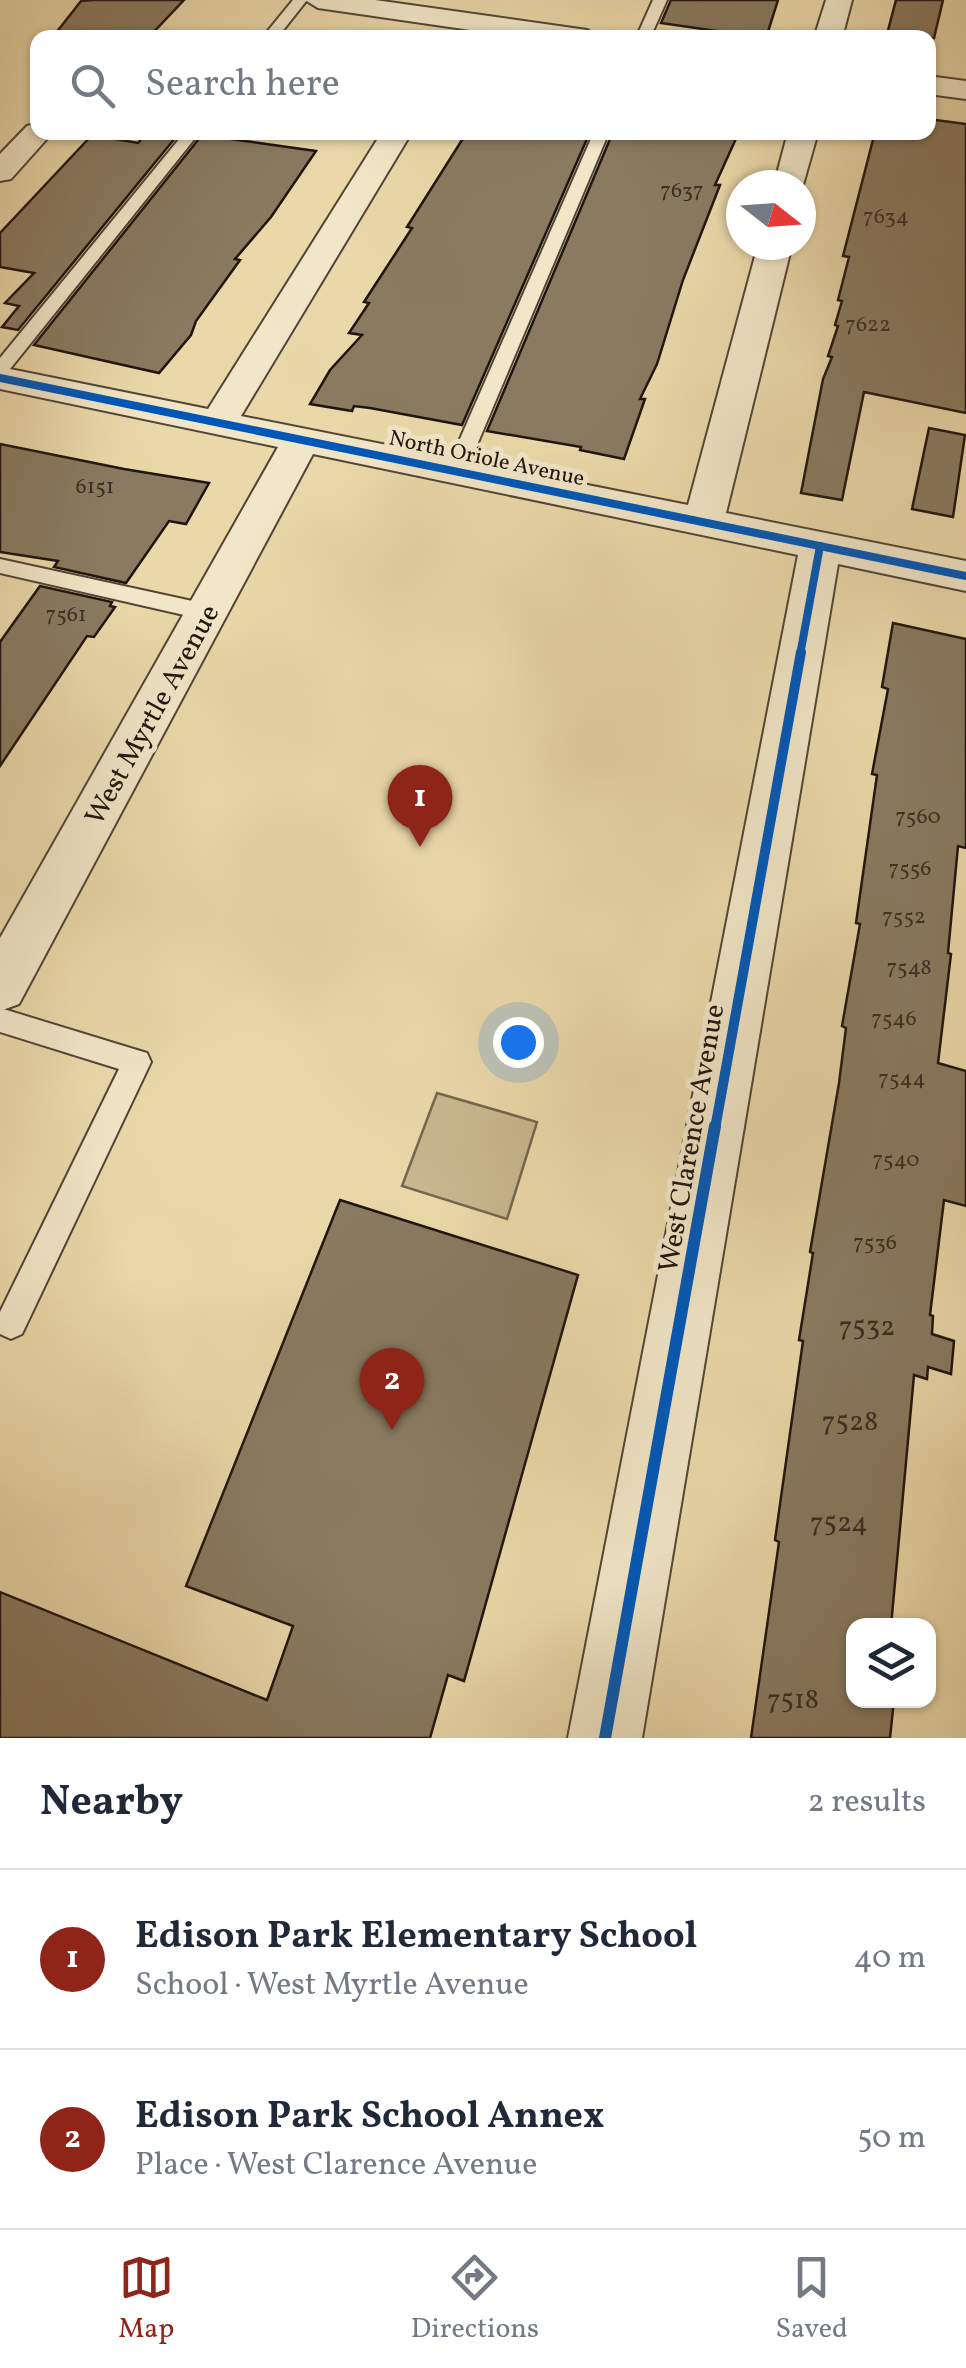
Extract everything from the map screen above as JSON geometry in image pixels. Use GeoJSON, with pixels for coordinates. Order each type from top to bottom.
{"type":"FeatureCollection","features":[{"type":"Feature","properties":{"kind":"street"},"geometry":{"type":"LineString","coordinates":[[318,0],[536,30]]}},
{"type":"Feature","properties":{"kind":"street"},"geometry":{"type":"LineString","coordinates":[[830,30],[839,0]]}},
{"type":"Feature","properties":{"kind":"street"},"geometry":{"type":"LineString","coordinates":[[936,86],[966,90]]}},
{"type":"Feature","properties":{"kind":"street"},"geometry":{"type":"LineString","coordinates":[[0,172],[30,140]]}},
{"type":"Feature","properties":{"kind":"street"},"geometry":{"type":"LineString","coordinates":[[218,423],[392,140]]}},
{"type":"Feature","properties":{"kind":"street"},"geometry":{"type":"LineString","coordinates":[[794,170],[801,140]]}},
{"type":"Feature","properties":{"kind":"street"},"geometry":{"type":"LineString","coordinates":[[704,522],[771,260]]}},
{"type":"Feature","properties":{"kind":"street","name":"North Oriole Avenue"},"geometry":{"type":"LineString","coordinates":[[0,378],[966,576]]}},
{"type":"Feature","properties":{"kind":"street","name":"West Myrtle Avenue"},"geometry":{"type":"LineString","coordinates":[[0,988],[301,440]]}},
{"type":"Feature","properties":{"kind":"street","name":"West Clarence Avenue"},"geometry":{"type":"LineString","coordinates":[[605,1738],[820,546]]}},
{"type":"Feature","properties":{"kind":"lane"},"geometry":{"type":"LineString","coordinates":[[276,30],[300,0]]}},
{"type":"Feature","properties":{"kind":"lane"},"geometry":{"type":"LineString","coordinates":[[647,30],[660,0]]}},
{"type":"Feature","properties":{"kind":"lane"},"geometry":{"type":"LineString","coordinates":[[0,370],[186,140]]}},
{"type":"Feature","properties":{"kind":"lane"},"geometry":{"type":"LineString","coordinates":[[456,471],[599,140]]}},
{"type":"Feature","properties":{"kind":"lane"},"geometry":{"type":"LineString","coordinates":[[0,566],[206,612]]}},
{"type":"Feature","properties":{"kind":"lane"},"geometry":{"type":"LineString","coordinates":[[0,1020],[137,1062],[11,1323]]}},
{"type":"Feature","properties":{"kind":"shaded area"},"geometry":{"type":"Polygon","coordinates":[[[437,1093],[537,1122],[507,1219],[402,1186],[437,1093]]]}},
{"type":"Feature","properties":{"kind":"building"},"geometry":{"type":"Polygon","coordinates":[[[184,0],[156,30],[58,30],[81,1],[184,0]]]}},
{"type":"Feature","properties":{"kind":"building"},"geometry":{"type":"Polygon","coordinates":[[[671,0],[778,0],[769,30],[710,30],[661,23],[671,0]]]}},
{"type":"Feature","properties":{"kind":"building"},"geometry":{"type":"Polygon","coordinates":[[[896,0],[943,0],[936,30],[888,30],[896,0]]]}},
{"type":"Feature","properties":{"kind":"building"},"geometry":{"type":"Polygon","coordinates":[[[936,120],[966,124],[966,413],[864,392],[842,500],[801,493],[823,379],[832,357],[828,356],[838,326],[835,325],[842,301],[838,300],[849,257],[843,256],[873,140],[936,140],[936,120]]]}},
{"type":"Feature","properties":{"kind":"building"},"geometry":{"type":"Polygon","coordinates":[[[87,140],[173,140],[18,330],[2,327],[19,306],[5,303],[34,273],[0,267],[0,233],[87,140]]]}},
{"type":"Feature","properties":{"kind":"building"},"geometry":{"type":"Polygon","coordinates":[[[198,140],[238,140],[316,151],[271,217],[235,259],[240,260],[196,321],[191,335],[159,373],[34,345],[198,140]]]}},
{"type":"Feature","properties":{"kind":"building"},"geometry":{"type":"Polygon","coordinates":[[[462,140],[587,140],[462,425],[370,408],[354,406],[352,411],[310,404],[330,370],[362,335],[349,333],[369,303],[364,302],[412,228],[407,227],[462,140]]]}},
{"type":"Feature","properties":{"kind":"building"},"geometry":{"type":"Polygon","coordinates":[[[610,140],[735,140],[715,185],[720,185],[683,280],[657,364],[640,399],[645,399],[624,459],[580,450],[581,447],[487,431],[610,140]]]}},
{"type":"Feature","properties":{"kind":"building"},"geometry":{"type":"Polygon","coordinates":[[[929,428],[965,435],[953,517],[912,509],[929,428]]]}},
{"type":"Feature","properties":{"kind":"building"},"geometry":{"type":"Polygon","coordinates":[[[0,444],[209,483],[186,524],[169,521],[126,583],[54,567],[58,561],[0,552],[0,444]]]}},
{"type":"Feature","properties":{"kind":"building"},"geometry":{"type":"Polygon","coordinates":[[[40,586],[112,602],[110,606],[115,607],[94,637],[87,636],[0,766],[0,642],[40,586]]]}},
{"type":"Feature","properties":{"kind":"building"},"geometry":{"type":"Polygon","coordinates":[[[893,623],[966,639],[966,848],[958,846],[938,1063],[966,1071],[966,1206],[944,1200],[930,1315],[932,1334],[954,1341],[951,1374],[928,1367],[927,1379],[914,1375],[892,1618],[846,1618],[846,1708],[893,1708],[890,1738],[751,1738],[779,1542],[775,1540],[803,1341],[799,1340],[813,1253],[810,1252],[839,1083],[846,1028],[842,1026],[860,924],[856,923],[877,775],[872,774],[888,689],[882,687],[893,623]]]}},
{"type":"Feature","properties":{"kind":"building"},"geometry":{"type":"Polygon","coordinates":[[[340,1200],[578,1275],[464,1681],[448,1675],[430,1738],[0,1738],[0,1592],[267,1700],[293,1626],[186,1586],[340,1200]]]}},
{"type":"Feature","properties":{"kind":"cycle path"},"geometry":{"type":"LineString","coordinates":[[0,378],[966,576]]}},
{"type":"Feature","properties":{"kind":"cycle path"},"geometry":{"type":"LineString","coordinates":[[605,1738],[820,546]]}},
{"type":"Feature","properties":{"kind":"place","name":"Edison Park Elementary School"},"geometry":{"type":"Point","coordinates":[420,847]}},
{"type":"Feature","properties":{"kind":"place","name":"Edison Park School Annex"},"geometry":{"type":"Point","coordinates":[392,1430]}}]}
